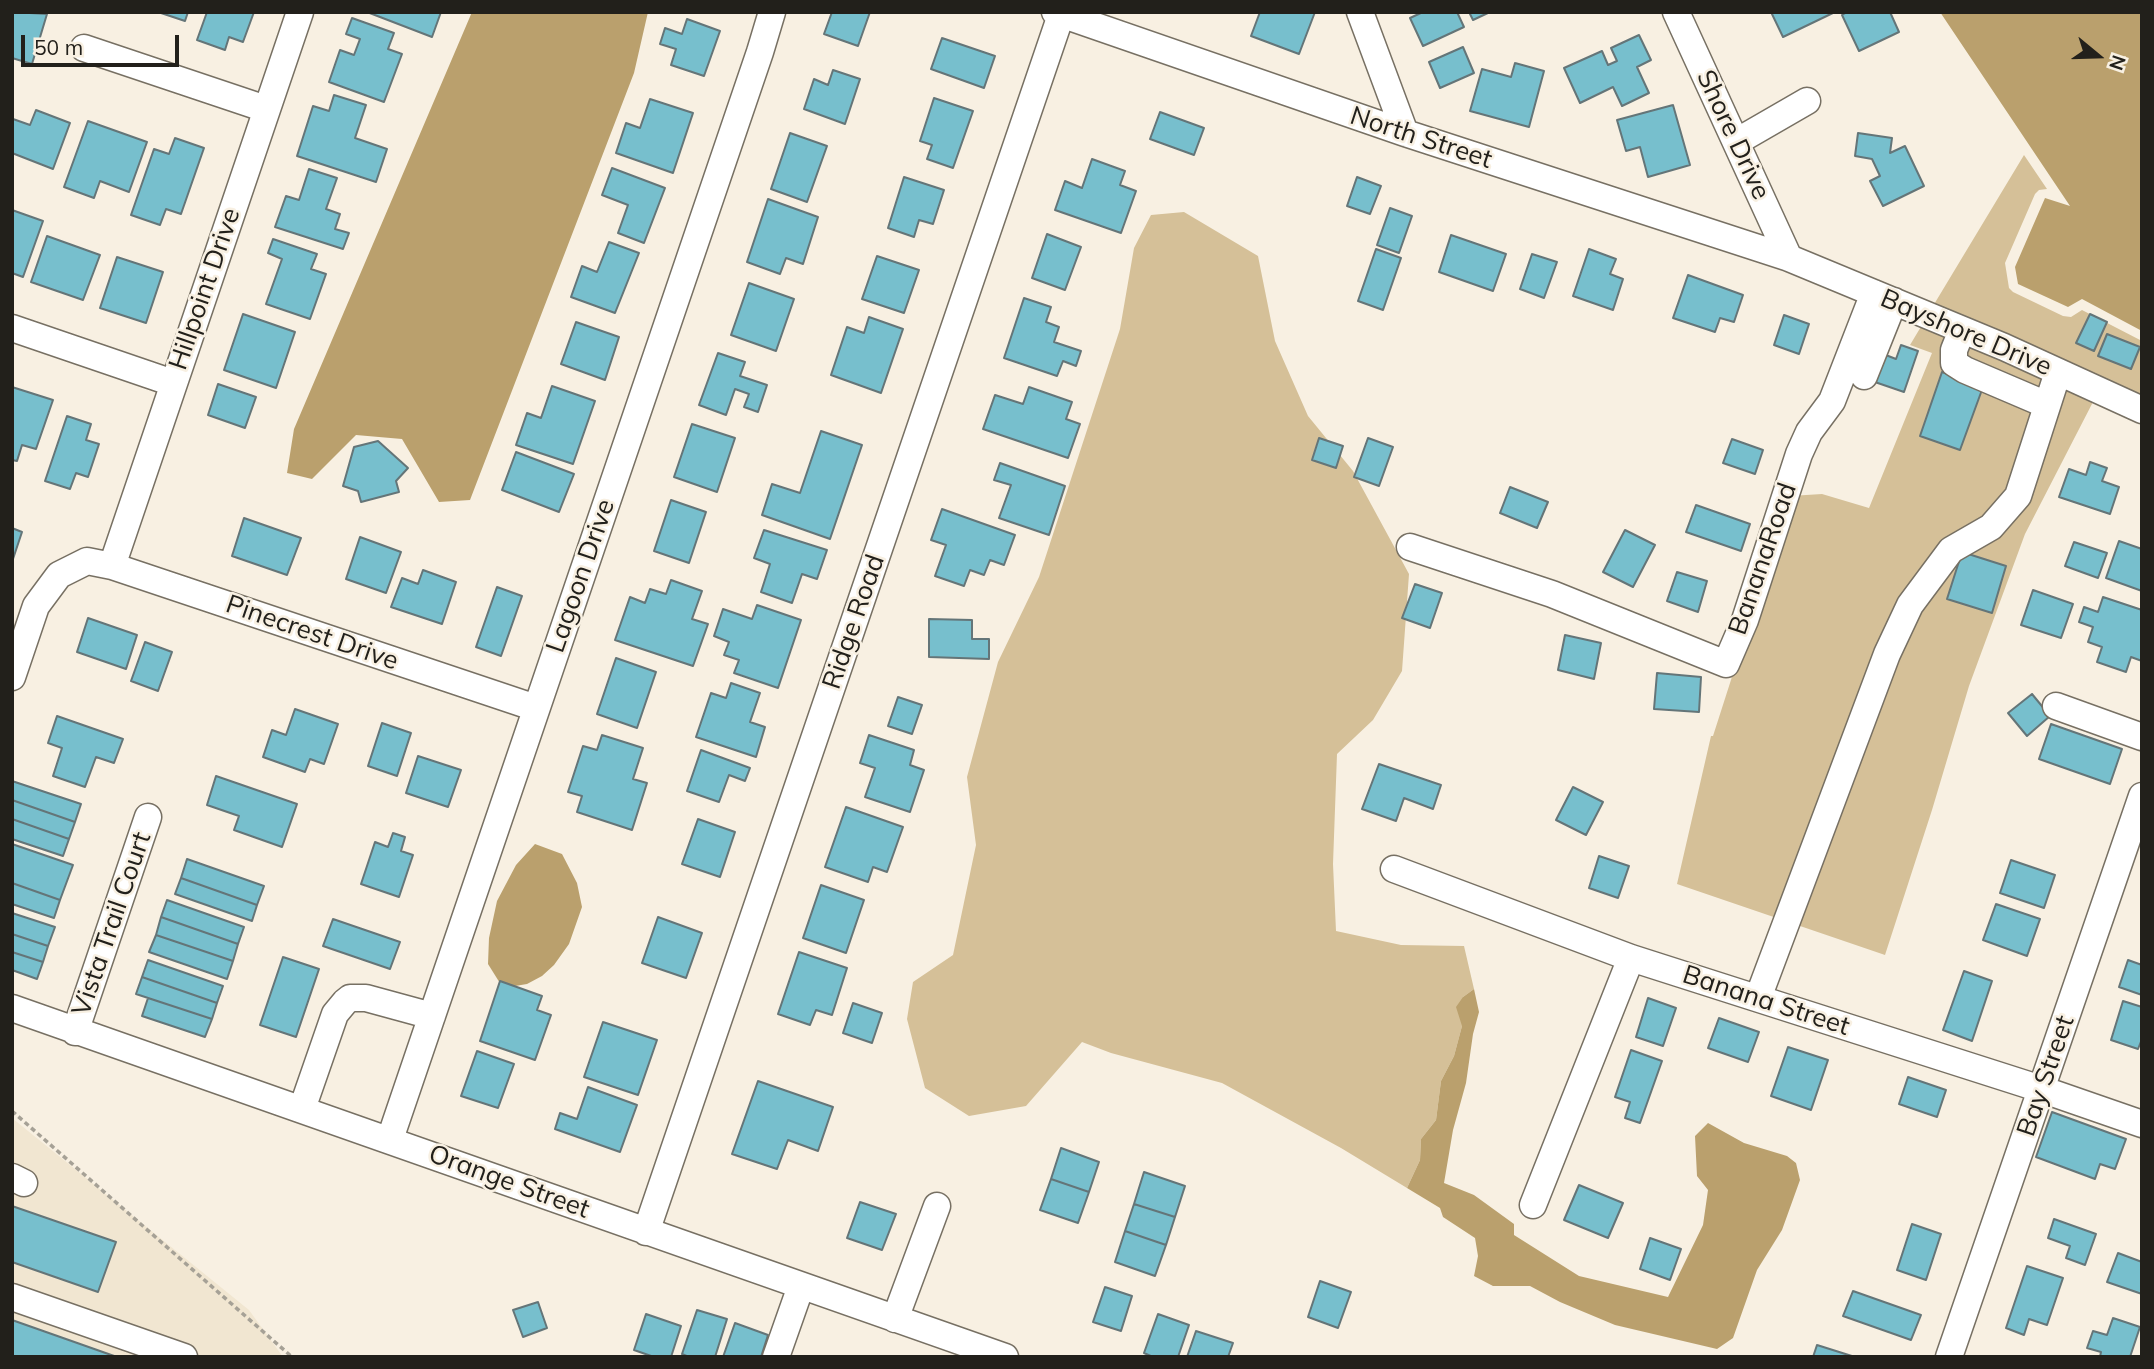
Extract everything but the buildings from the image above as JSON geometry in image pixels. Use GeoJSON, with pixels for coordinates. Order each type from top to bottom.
{"type":"FeatureCollection","features":[{"type":"Feature","properties":{"kind":"street","name":"Hillpoint Drive"},"geometry":{"type":"LineString","coordinates":[[100,563],[173,383],[300,12]]}},
{"type":"Feature","properties":{"kind":"street","name":"Lagoon Drive"},"geometry":{"type":"LineString","coordinates":[[390,1139],[772,12]]}},
{"type":"Feature","properties":{"kind":"street"},"geometry":{"type":"LineString","coordinates":[[1360,12],[1405,134]]}},
{"type":"Feature","properties":{"kind":"street","name":"Shore Drive"},"geometry":{"type":"LineString","coordinates":[[1676,12],[1789,258]]}},
{"type":"Feature","properties":{"kind":"street","name":"North Street"},"geometry":{"type":"LineString","coordinates":[[1060,13],[1405,134],[1789,258]]}},
{"type":"Feature","properties":{"kind":"street","name":"Ridge Road"},"geometry":{"type":"LineString","coordinates":[[646,1232],[1060,13]]}},
{"type":"Feature","properties":{"kind":"street"},"geometry":{"type":"LineString","coordinates":[[84,48],[266,109]]}},
{"type":"Feature","properties":{"kind":"street"},"geometry":{"type":"LineString","coordinates":[[1736,142],[1807,101]]}},
{"type":"Feature","properties":{"kind":"street","name":"Bayshore Drive"},"geometry":{"type":"LineString","coordinates":[[1789,258],[1962,330],[2142,410]]}},
{"type":"Feature","properties":{"kind":"street"},"geometry":{"type":"LineString","coordinates":[[1864,376],[1884,297]]}},
{"type":"Feature","properties":{"kind":"street","name":"BananaRoad"},"geometry":{"type":"LineString","coordinates":[[1410,547],[1552,594],[1726,664],[1745,620],[1799,454],[1809,432],[1832,401],[1884,297]]}},
{"type":"Feature","properties":{"kind":"street"},"geometry":{"type":"LineString","coordinates":[[12,328],[173,383]]}},
{"type":"Feature","properties":{"kind":"street"},"geometry":{"type":"LineString","coordinates":[[1962,330],[1954,363],[2048,405]]}},
{"type":"Feature","properties":{"kind":"street"},"geometry":{"type":"LineString","coordinates":[[1758,998],[1887,654],[1910,605],[1951,550],[1992,527],[2018,496],[2058,372]]}},
{"type":"Feature","properties":{"kind":"street"},"geometry":{"type":"LineString","coordinates":[[12,677],[19,633],[59,575],[100,563]]}},
{"type":"Feature","properties":{"kind":"street","name":"Pinecrest Drive"},"geometry":{"type":"LineString","coordinates":[[100,563],[536,709]]}},
{"type":"Feature","properties":{"kind":"street"},"geometry":{"type":"LineString","coordinates":[[2056,706],[2142,737]]}},
{"type":"Feature","properties":{"kind":"street","name":"Bay Street"},"geometry":{"type":"LineString","coordinates":[[1948,1357],[2142,796]]}},
{"type":"Feature","properties":{"kind":"street","name":"Vista Trail Court"},"geometry":{"type":"LineString","coordinates":[[75,1031],[148,817]]}},
{"type":"Feature","properties":{"kind":"street","name":"Banana Street"},"geometry":{"type":"LineString","coordinates":[[1394,869],[1631,958],[2142,1124]]}},
{"type":"Feature","properties":{"kind":"street"},"geometry":{"type":"LineString","coordinates":[[1533,1205],[1631,958]]}},
{"type":"Feature","properties":{"kind":"street"},"geometry":{"type":"LineString","coordinates":[[303,1109],[335,1014],[345,1002],[351,998],[366,998],[432,1016]]}},
{"type":"Feature","properties":{"kind":"street","name":"Orange Street"},"geometry":{"type":"LineString","coordinates":[[12,1009],[390,1139],[646,1232],[1005,1357]]}},
{"type":"Feature","properties":{"kind":"street"},"geometry":{"type":"LineString","coordinates":[[895,1319],[937,1206]]}},
{"type":"Feature","properties":{"kind":"street"},"geometry":{"type":"LineString","coordinates":[[776,1357],[801,1286]]}},
{"type":"Feature","properties":{"kind":"street"},"geometry":{"type":"LineString","coordinates":[[12,1297],[184,1357]]}},
{"type":"Feature","properties":{"kind":"path"},"geometry":{"type":"LineString","coordinates":[[12,1111],[292,1357]]}},
{"type":"Feature","properties":{"kind":"shaded area"},"geometry":{"type":"Polygon","coordinates":[[[472,12],[648,12],[634,73],[470,500],[439,502],[402,439],[356,435],[312,479],[287,473],[294,429],[472,12]]]}},
{"type":"Feature","properties":{"kind":"shaded area"},"geometry":{"type":"Polygon","coordinates":[[[1940,12],[2142,12],[2142,331],[2082,299],[2068,307],[2018,284],[2015,267],[2045,198],[2070,206],[1940,12]]]}},
{"type":"Feature","properties":{"kind":"shaded area"},"geometry":{"type":"Polygon","coordinates":[[[2024,155],[2047,189],[2039,190],[2035,194],[2005,263],[2009,288],[2063,316],[2071,317],[2082,310],[2142,341],[2142,398],[1933,306],[2024,155]]]}},
{"type":"Feature","properties":{"kind":"shaded area"},"geometry":{"type":"Polygon","coordinates":[[[1184,212],[1258,256],[1275,341],[1308,416],[1353,471],[1409,574],[1402,671],[1373,720],[1337,754],[1333,864],[1336,931],[1401,945],[1464,946],[1474,989],[1463,997],[1462,1026],[1454,1056],[1441,1081],[1436,1120],[1421,1139],[1420,1160],[1407,1188],[1341,1148],[1222,1083],[1111,1053],[1082,1042],[1026,1106],[969,1116],[925,1088],[907,1019],[913,982],[953,955],[976,845],[967,777],[998,662],[1039,577],[1120,329],[1134,248],[1151,215],[1184,212]]]}},
{"type":"Feature","properties":{"kind":"shaded area"},"geometry":{"type":"Polygon","coordinates":[[[1922,325],[2094,400],[2025,534],[1969,686],[1885,955],[1677,884],[1711,736],[1790,496],[1822,494],[1869,508],[1932,353],[1910,345],[1922,325]]]}},
{"type":"Feature","properties":{"kind":"shaded area"},"geometry":{"type":"Polygon","coordinates":[[[535,844],[562,854],[577,883],[582,907],[569,944],[554,965],[527,984],[503,988],[488,964],[489,938],[497,901],[516,865],[535,844]]]}},
{"type":"Feature","properties":{"kind":"shaded area"},"geometry":{"type":"Polygon","coordinates":[[[1474,989],[1479,1012],[1444,1183],[1474,1195],[1514,1224],[1514,1235],[1579,1276],[1668,1297],[1703,1225],[1708,1190],[1697,1176],[1695,1136],[1708,1123],[1744,1143],[1787,1156],[1796,1163],[1800,1180],[1782,1230],[1757,1270],[1733,1338],[1717,1349],[1615,1325],[1530,1286],[1493,1286],[1474,1276],[1478,1256],[1475,1238],[1443,1217],[1440,1208],[1407,1188],[1420,1160],[1421,1139],[1436,1120],[1441,1081],[1454,1056],[1462,1026],[1456,1007],[1463,997],[1474,989]]]}},
{"type":"Feature","properties":{"kind":"shaded area"},"geometry":{"type":"Polygon","coordinates":[[[12,1118],[249,1310],[283,1357],[12,1357],[12,1118]]]}}]}
